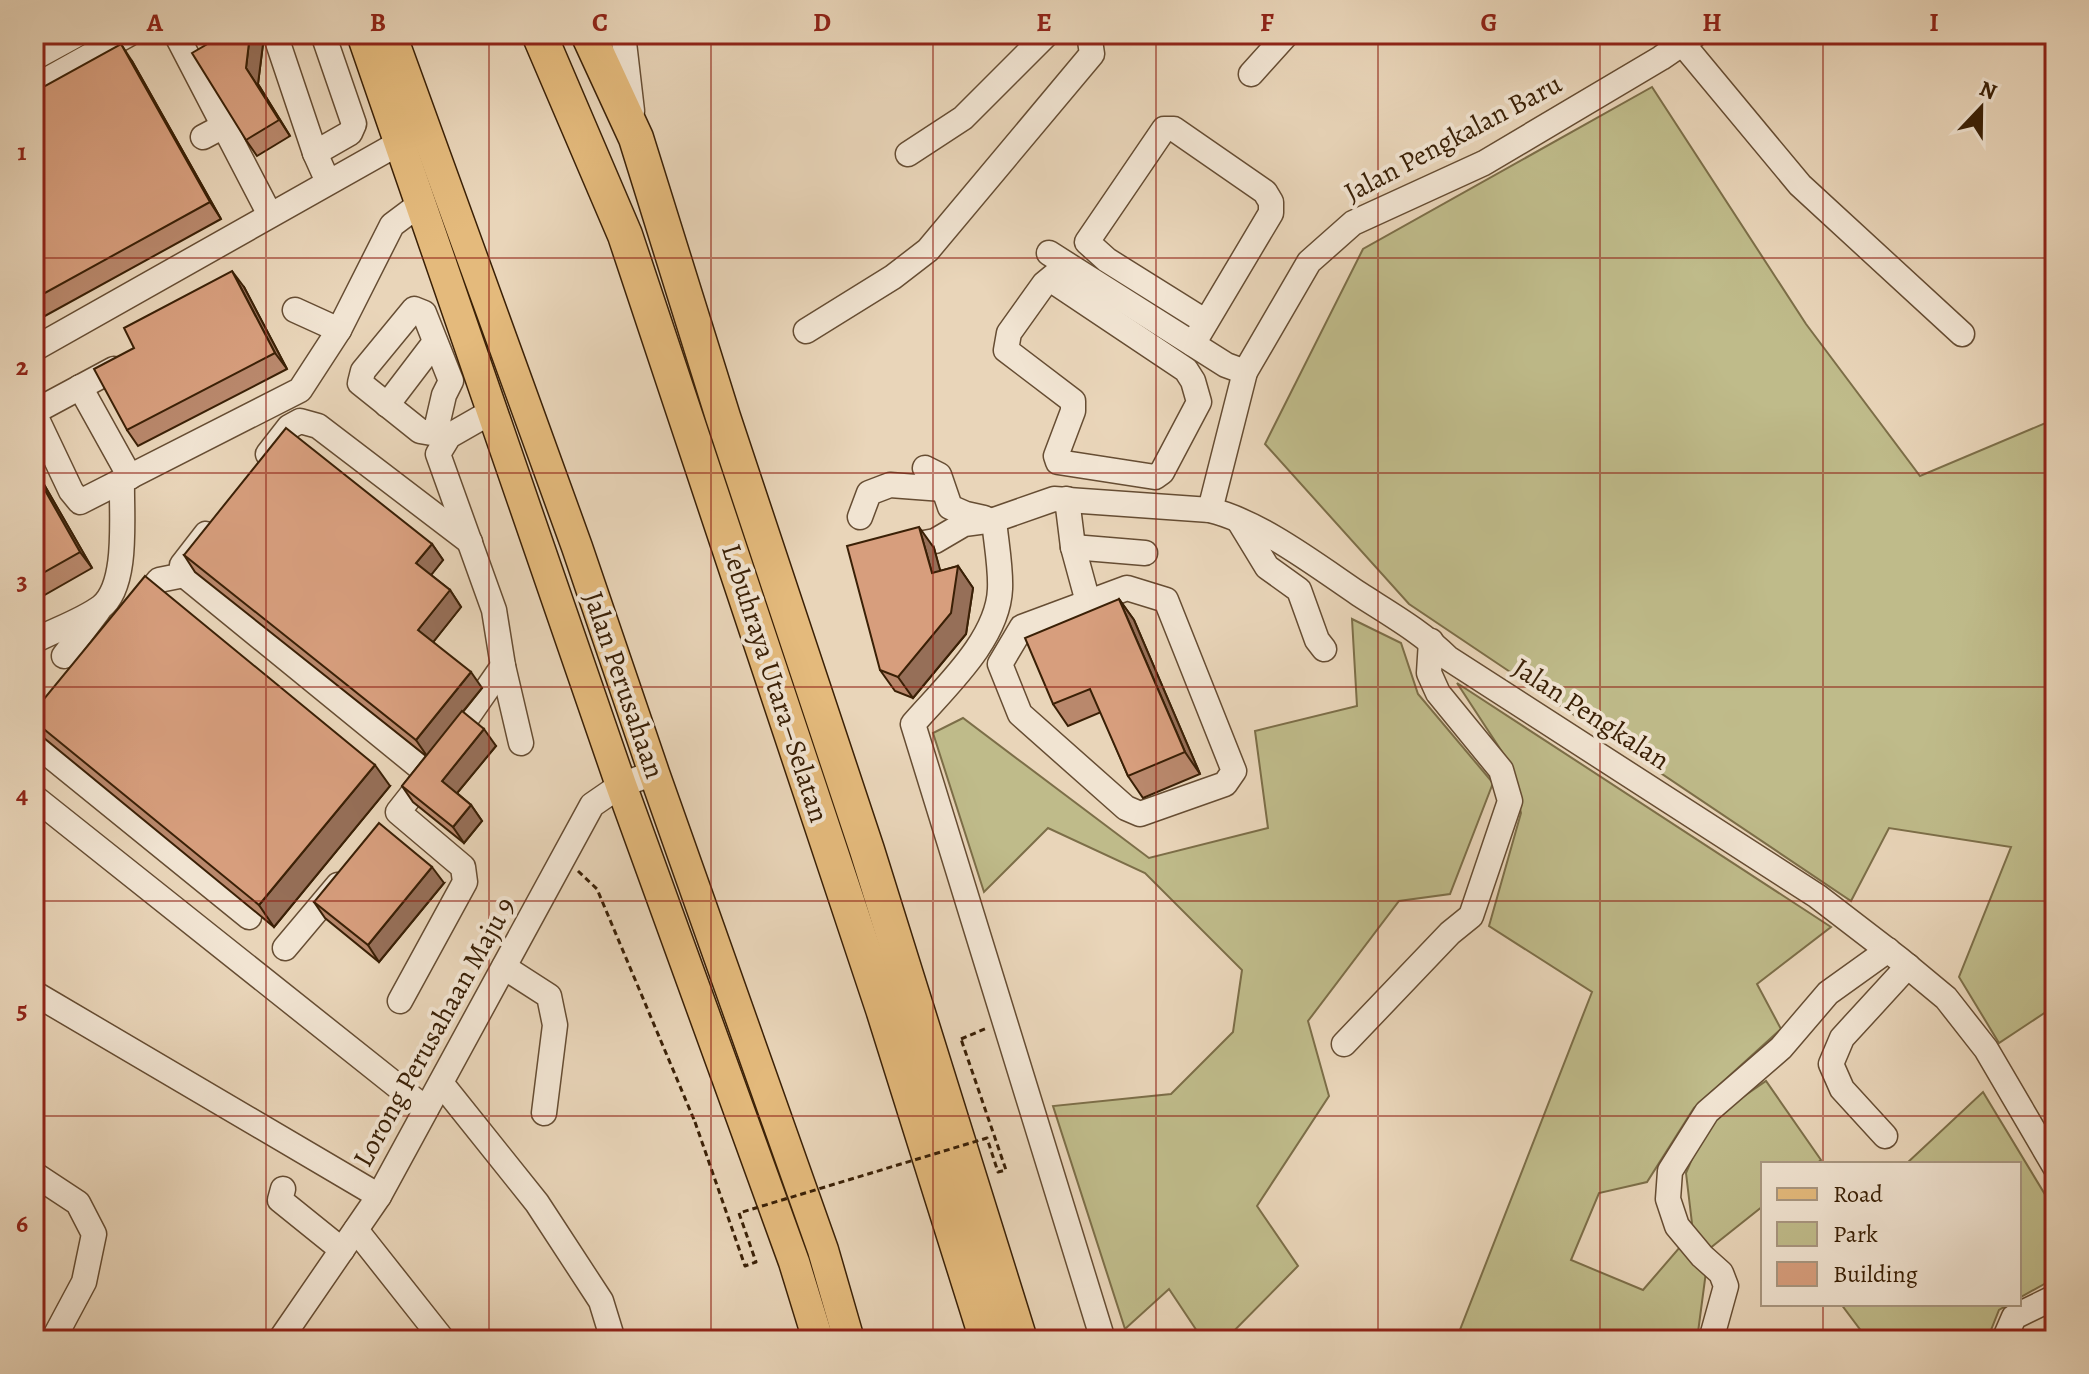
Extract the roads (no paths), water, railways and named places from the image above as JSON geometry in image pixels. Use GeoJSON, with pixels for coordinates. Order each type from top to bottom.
{"type":"FeatureCollection","features":[{"type":"Feature","properties":{"kind":"highway","name":"Lebuhraya Utara–Selatan"},"geometry":{"type":"LineString","coordinates":[[539,34],[625,235],[878,995],[987,1340]]}},
{"type":"Feature","properties":{"kind":"highway","name":"Lebuhraya Utara–Selatan"},"geometry":{"type":"LineString","coordinates":[[588,34],[636,138],[723,417],[867,850],[1020,1340]]}},
{"type":"Feature","properties":{"kind":"main road","name":"Jalan Perusahaan"},"geometry":{"type":"LineString","coordinates":[[362,34],[621,785],[794,1262],[818,1340]]}},
{"type":"Feature","properties":{"kind":"main road","name":"Jalan Perusahaan"},"geometry":{"type":"LineString","coordinates":[[391,34],[577,547],[823,1250],[849,1340]]}},
{"type":"Feature","properties":{"kind":"street"},"geometry":{"type":"LineString","coordinates":[[34,58],[78,34]]}},
{"type":"Feature","properties":{"kind":"street"},"geometry":{"type":"LineString","coordinates":[[34,87],[129,34]]}},
{"type":"Feature","properties":{"kind":"street"},"geometry":{"type":"LineString","coordinates":[[176,34],[270,215]]}},
{"type":"Feature","properties":{"kind":"street"},"geometry":{"type":"LineString","coordinates":[[275,34],[315,153],[328,182]]}},
{"type":"Feature","properties":{"kind":"street"},"geometry":{"type":"LineString","coordinates":[[315,153],[350,133],[354,124],[323,34]]}},
{"type":"Feature","properties":{"kind":"street"},"geometry":{"type":"LineString","coordinates":[[623,34],[636,138]]}},
{"type":"Feature","properties":{"kind":"street"},"geometry":{"type":"LineString","coordinates":[[908,154],[963,118],[1047,34]]}},
{"type":"Feature","properties":{"kind":"street"},"geometry":{"type":"LineString","coordinates":[[806,331],[893,277],[928,250],[1092,54],[1089,34]]}},
{"type":"Feature","properties":{"kind":"street"},"geometry":{"type":"LineString","coordinates":[[1251,74],[1287,34]]}},
{"type":"Feature","properties":{"kind":"street"},"geometry":{"type":"LineString","coordinates":[[1689,39],[1800,185],[1962,334]]}},
{"type":"Feature","properties":{"kind":"street","name":"Jalan Pengkalan Baru"},"geometry":{"type":"LineString","coordinates":[[1210,510],[1245,372],[1309,262],[1353,223],[1484,163],[1689,39]]}},
{"type":"Feature","properties":{"kind":"street"},"geometry":{"type":"LineString","coordinates":[[203,137],[220,128],[227,129]]}},
{"type":"Feature","properties":{"kind":"street"},"geometry":{"type":"LineString","coordinates":[[1193,344],[1271,213],[1271,202],[1265,192],[1174,129],[1164,129],[1087,242],[1107,260],[1206,322]]}},
{"type":"Feature","properties":{"kind":"street"},"geometry":{"type":"LineString","coordinates":[[34,349],[399,143]]}},
{"type":"Feature","properties":{"kind":"street"},"geometry":{"type":"LineString","coordinates":[[114,369],[34,413],[71,491],[80,502],[300,390],[339,330],[392,225],[420,204]]}},
{"type":"Feature","properties":{"kind":"street"},"geometry":{"type":"LineString","coordinates":[[1055,266],[1226,365],[1245,372]]}},
{"type":"Feature","properties":{"kind":"street"},"geometry":{"type":"LineString","coordinates":[[1055,266],[1186,370],[1193,381],[1199,402],[1162,472],[1155,477],[1058,462],[1056,456],[1073,411],[1073,401],[1006,350],[1009,333],[1055,266]]}},
{"type":"Feature","properties":{"kind":"street"},"geometry":{"type":"LineString","coordinates":[[491,412],[442,435],[420,431],[360,383],[363,371],[414,309],[424,313],[451,381],[444,395],[442,435],[438,454],[494,610],[521,743]]}},
{"type":"Feature","properties":{"kind":"street"},"geometry":{"type":"LineString","coordinates":[[295,310],[339,330]]}},
{"type":"Feature","properties":{"kind":"street"},"geometry":{"type":"LineString","coordinates":[[387,405],[435,342]]}},
{"type":"Feature","properties":{"kind":"street"},"geometry":{"type":"LineString","coordinates":[[64,656],[117,586],[126,479],[80,387]]}},
{"type":"Feature","properties":{"kind":"street"},"geometry":{"type":"LineString","coordinates":[[250,477],[289,427],[300,421],[318,426],[470,542]]}},
{"type":"Feature","properties":{"kind":"street"},"geometry":{"type":"LineString","coordinates":[[925,468],[939,475],[950,507],[994,520],[1000,591],[989,629],[961,671],[913,724],[1103,1340]]}},
{"type":"Feature","properties":{"kind":"street"},"geometry":{"type":"LineString","coordinates":[[860,517],[869,493],[890,485],[943,489]]}},
{"type":"Feature","properties":{"kind":"street","name":"Jalan Pengkalan"},"geometry":{"type":"LineString","coordinates":[[869,554],[935,541],[964,524],[994,520],[1054,499],[1210,510],[1235,516],[1431,641],[1448,658],[1817,896],[1888,950],[1946,998],[1986,1049],[2055,1167]]}},
{"type":"Feature","properties":{"kind":"street"},"geometry":{"type":"LineString","coordinates":[[1067,499],[1073,547],[1088,602]]}},
{"type":"Feature","properties":{"kind":"street"},"geometry":{"type":"LineString","coordinates":[[221,515],[182,565],[184,575],[428,774]]}},
{"type":"Feature","properties":{"kind":"street"},"geometry":{"type":"LineString","coordinates":[[1235,516],[1267,567],[1299,590],[1317,640],[1324,649]]}},
{"type":"Feature","properties":{"kind":"street"},"geometry":{"type":"LineString","coordinates":[[1073,547],[1145,553]]}},
{"type":"Feature","properties":{"kind":"street"},"geometry":{"type":"LineString","coordinates":[[121,627],[159,580],[184,575]]}},
{"type":"Feature","properties":{"kind":"street"},"geometry":{"type":"LineString","coordinates":[[1127,588],[1166,600],[1230,756],[1234,771],[1225,784],[1140,814],[1126,808],[1020,714],[1000,664],[1022,627],[1088,602],[1127,588]]}},
{"type":"Feature","properties":{"kind":"street"},"geometry":{"type":"LineString","coordinates":[[34,641],[102,606]]}},
{"type":"Feature","properties":{"kind":"street"},"geometry":{"type":"LineString","coordinates":[[1344,1044],[1450,933],[1471,916],[1510,801],[1501,770],[1438,693],[1429,673],[1431,641]]}},
{"type":"Feature","properties":{"kind":"street"},"geometry":{"type":"LineString","coordinates":[[379,835],[428,774],[503,666]]}},
{"type":"Feature","properties":{"kind":"street"},"geometry":{"type":"LineString","coordinates":[[73,687],[35,735],[37,745],[249,917]]}},
{"type":"Feature","properties":{"kind":"street","name":"Lorong Perusahaan Maju 9"},"geometry":{"type":"LineString","coordinates":[[280,1340],[379,1196],[592,805],[621,785],[654,773]]}},
{"type":"Feature","properties":{"kind":"street"},"geometry":{"type":"LineString","coordinates":[[34,797],[426,1109]]}},
{"type":"Feature","properties":{"kind":"street"},"geometry":{"type":"LineString","coordinates":[[398,812],[463,867],[465,882],[400,1001]]}},
{"type":"Feature","properties":{"kind":"street"},"geometry":{"type":"LineString","coordinates":[[285,948],[351,869]]}},
{"type":"Feature","properties":{"kind":"street"},"geometry":{"type":"LineString","coordinates":[[1711,1340],[1726,1286],[1721,1273],[1677,1226],[1668,1199],[1670,1171],[1707,1112],[1781,1048],[1828,993],[1888,950]]}},
{"type":"Feature","properties":{"kind":"street"},"geometry":{"type":"LineString","coordinates":[[1885,1136],[1842,1089],[1831,1064],[1842,1038],[1908,966]]}},
{"type":"Feature","properties":{"kind":"street"},"geometry":{"type":"LineString","coordinates":[[504,967],[549,996],[555,1025],[544,1113]]}},
{"type":"Feature","properties":{"kind":"street"},"geometry":{"type":"LineString","coordinates":[[34,993],[379,1196]]}},
{"type":"Feature","properties":{"kind":"street"},"geometry":{"type":"LineString","coordinates":[[441,1083],[537,1203],[601,1301],[613,1340]]}},
{"type":"Feature","properties":{"kind":"street"},"geometry":{"type":"LineString","coordinates":[[34,1174],[78,1203],[94,1234],[84,1282],[53,1340]]}},
{"type":"Feature","properties":{"kind":"street"},"geometry":{"type":"LineString","coordinates":[[283,1189],[280,1200],[349,1240],[443,1340]]}},
{"type":"Feature","properties":{"kind":"street"},"geometry":{"type":"LineString","coordinates":[[2004,1340],[2014,1317],[2055,1297]]}}]}
